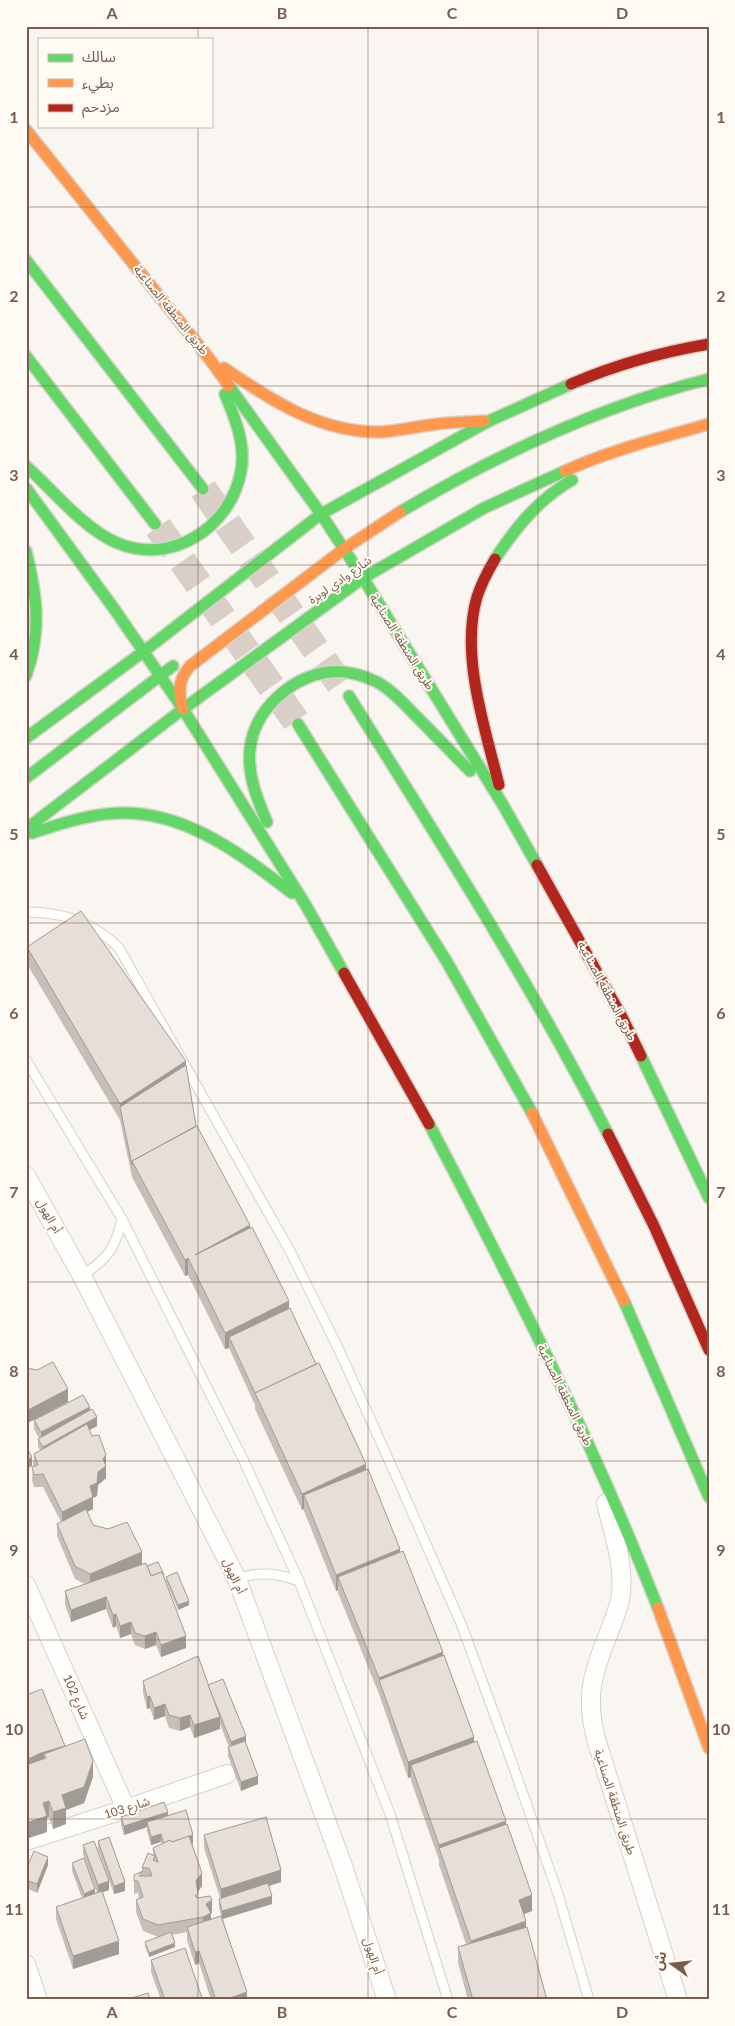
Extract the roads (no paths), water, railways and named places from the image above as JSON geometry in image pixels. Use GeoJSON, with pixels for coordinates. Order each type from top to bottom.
{"type":"FeatureCollection","features":[{"type":"Feature","properties":{"kind":"main road","name":"طريق المنطقة الصناعية"},"geometry":{"type":"LineString","coordinates":[[26,130],[208,357],[322,514],[363,578],[503,805],[622,1017],[709,1198]]}},
{"type":"Feature","properties":{"kind":"main road"},"geometry":{"type":"LineString","coordinates":[[26,260],[203,489]]}},
{"type":"Feature","properties":{"kind":"main road"},"geometry":{"type":"LineString","coordinates":[[26,738],[143,652],[322,514],[489,421],[538,398],[602,372],[680,349],[709,344]]}},
{"type":"Feature","properties":{"kind":"main road"},"geometry":{"type":"LineString","coordinates":[[26,356],[155,524]]}},
{"type":"Feature","properties":{"kind":"main road"},"geometry":{"type":"LineString","coordinates":[[208,357],[277,404],[302,416],[341,429],[379,432],[404,430],[435,424],[489,421]]}},
{"type":"Feature","properties":{"kind":"main road"},"geometry":{"type":"LineString","coordinates":[[26,466],[98,531],[116,542],[135,548],[161,550],[182,544],[202,534],[228,509],[236,490],[241,470],[242,449],[224,392],[208,357]]}},
{"type":"Feature","properties":{"kind":"main road"},"geometry":{"type":"LineString","coordinates":[[183,709],[178,686],[185,671],[344,549],[390,518],[441,488],[541,438],[598,414],[709,379]]}},
{"type":"Feature","properties":{"kind":"main road","name":"شارع وادي لوبرة"},"geometry":{"type":"LineString","coordinates":[[26,829],[183,709],[363,578],[484,508],[582,463],[638,444],[709,424]]}},
{"type":"Feature","properties":{"kind":"main road"},"geometry":{"type":"LineString","coordinates":[[503,805],[475,681],[472,630],[477,598],[491,566],[512,531],[538,505],[567,482],[638,444]]}},
{"type":"Feature","properties":{"kind":"main road","name":"طريق المنطقة الصناعية"},"geometry":{"type":"LineString","coordinates":[[26,488],[115,610],[183,709],[305,904],[409,1086],[501,1261],[594,1455],[639,1558],[709,1748]]}},
{"type":"Feature","properties":{"kind":"main road"},"geometry":{"type":"LineString","coordinates":[[322,514],[326,526],[324,540]]}},
{"type":"Feature","properties":{"kind":"main road"},"geometry":{"type":"LineString","coordinates":[[26,552],[38,614],[37,645],[26,676]]}},
{"type":"Feature","properties":{"kind":"main road"},"geometry":{"type":"LineString","coordinates":[[26,778],[266,594]]}},
{"type":"Feature","properties":{"kind":"main road"},"geometry":{"type":"LineString","coordinates":[[305,904],[258,804],[250,760],[252,738],[259,720],[272,701],[292,685],[329,672],[357,675],[378,683],[399,699],[503,805]]}},
{"type":"Feature","properties":{"kind":"main road"},"geometry":{"type":"LineString","coordinates":[[349,696],[496,931],[551,1025],[635,1190],[709,1350]]}},
{"type":"Feature","properties":{"kind":"main road"},"geometry":{"type":"LineString","coordinates":[[298,724],[447,962],[527,1104],[616,1283],[709,1497]]}},
{"type":"Feature","properties":{"kind":"main road"},"geometry":{"type":"LineString","coordinates":[[26,836],[75,818],[111,814],[144,813],[175,820],[199,830],[234,850],[305,904]]}},
{"type":"Feature","properties":{"kind":"street","name":"أم الهول"},"geometry":{"type":"LineString","coordinates":[[26,1176],[82,1276],[237,1578],[343,1866],[387,2000]]}},
{"type":"Feature","properties":{"kind":"street","name":"طريق المنطقة الصناعية"},"geometry":{"type":"LineString","coordinates":[[594,1455],[618,1554],[620,1599],[598,1660],[591,1688],[590,1715],[678,2000]]}},
{"type":"Feature","properties":{"kind":"street","name":"شارع 102"},"geometry":{"type":"LineString","coordinates":[[26,1585],[126,1809]]}},
{"type":"Feature","properties":{"kind":"street","name":"شارع 103"},"geometry":{"type":"LineString","coordinates":[[26,1841],[227,1774]]}},
{"type":"Feature","properties":{"kind":"street"},"geometry":{"type":"LineString","coordinates":[[26,1964],[38,2000]]}},
{"type":"Feature","properties":{"kind":"lane"},"geometry":{"type":"LineString","coordinates":[[26,912],[50,914],[88,924],[100,930],[119,948],[291,1253],[339,1350],[462,1626],[558,1894],[589,2000]]}},
{"type":"Feature","properties":{"kind":"lane"},"geometry":{"type":"LineString","coordinates":[[26,1060],[122,1219],[243,1460],[299,1581],[390,1814],[448,2000]]}},
{"type":"Feature","properties":{"kind":"lane"},"geometry":{"type":"LineString","coordinates":[[82,1276],[108,1255],[117,1240],[122,1219]]}},
{"type":"Feature","properties":{"kind":"lane"},"geometry":{"type":"LineString","coordinates":[[237,1578],[265,1573],[282,1575],[299,1581]]}},
{"type":"Feature","properties":{"kind":"tunnel"},"geometry":{"type":"LineString","coordinates":[[203,489],[345,691]]}},
{"type":"Feature","properties":{"kind":"tunnel"},"geometry":{"type":"LineString","coordinates":[[158,527],[298,724]]}}]}
